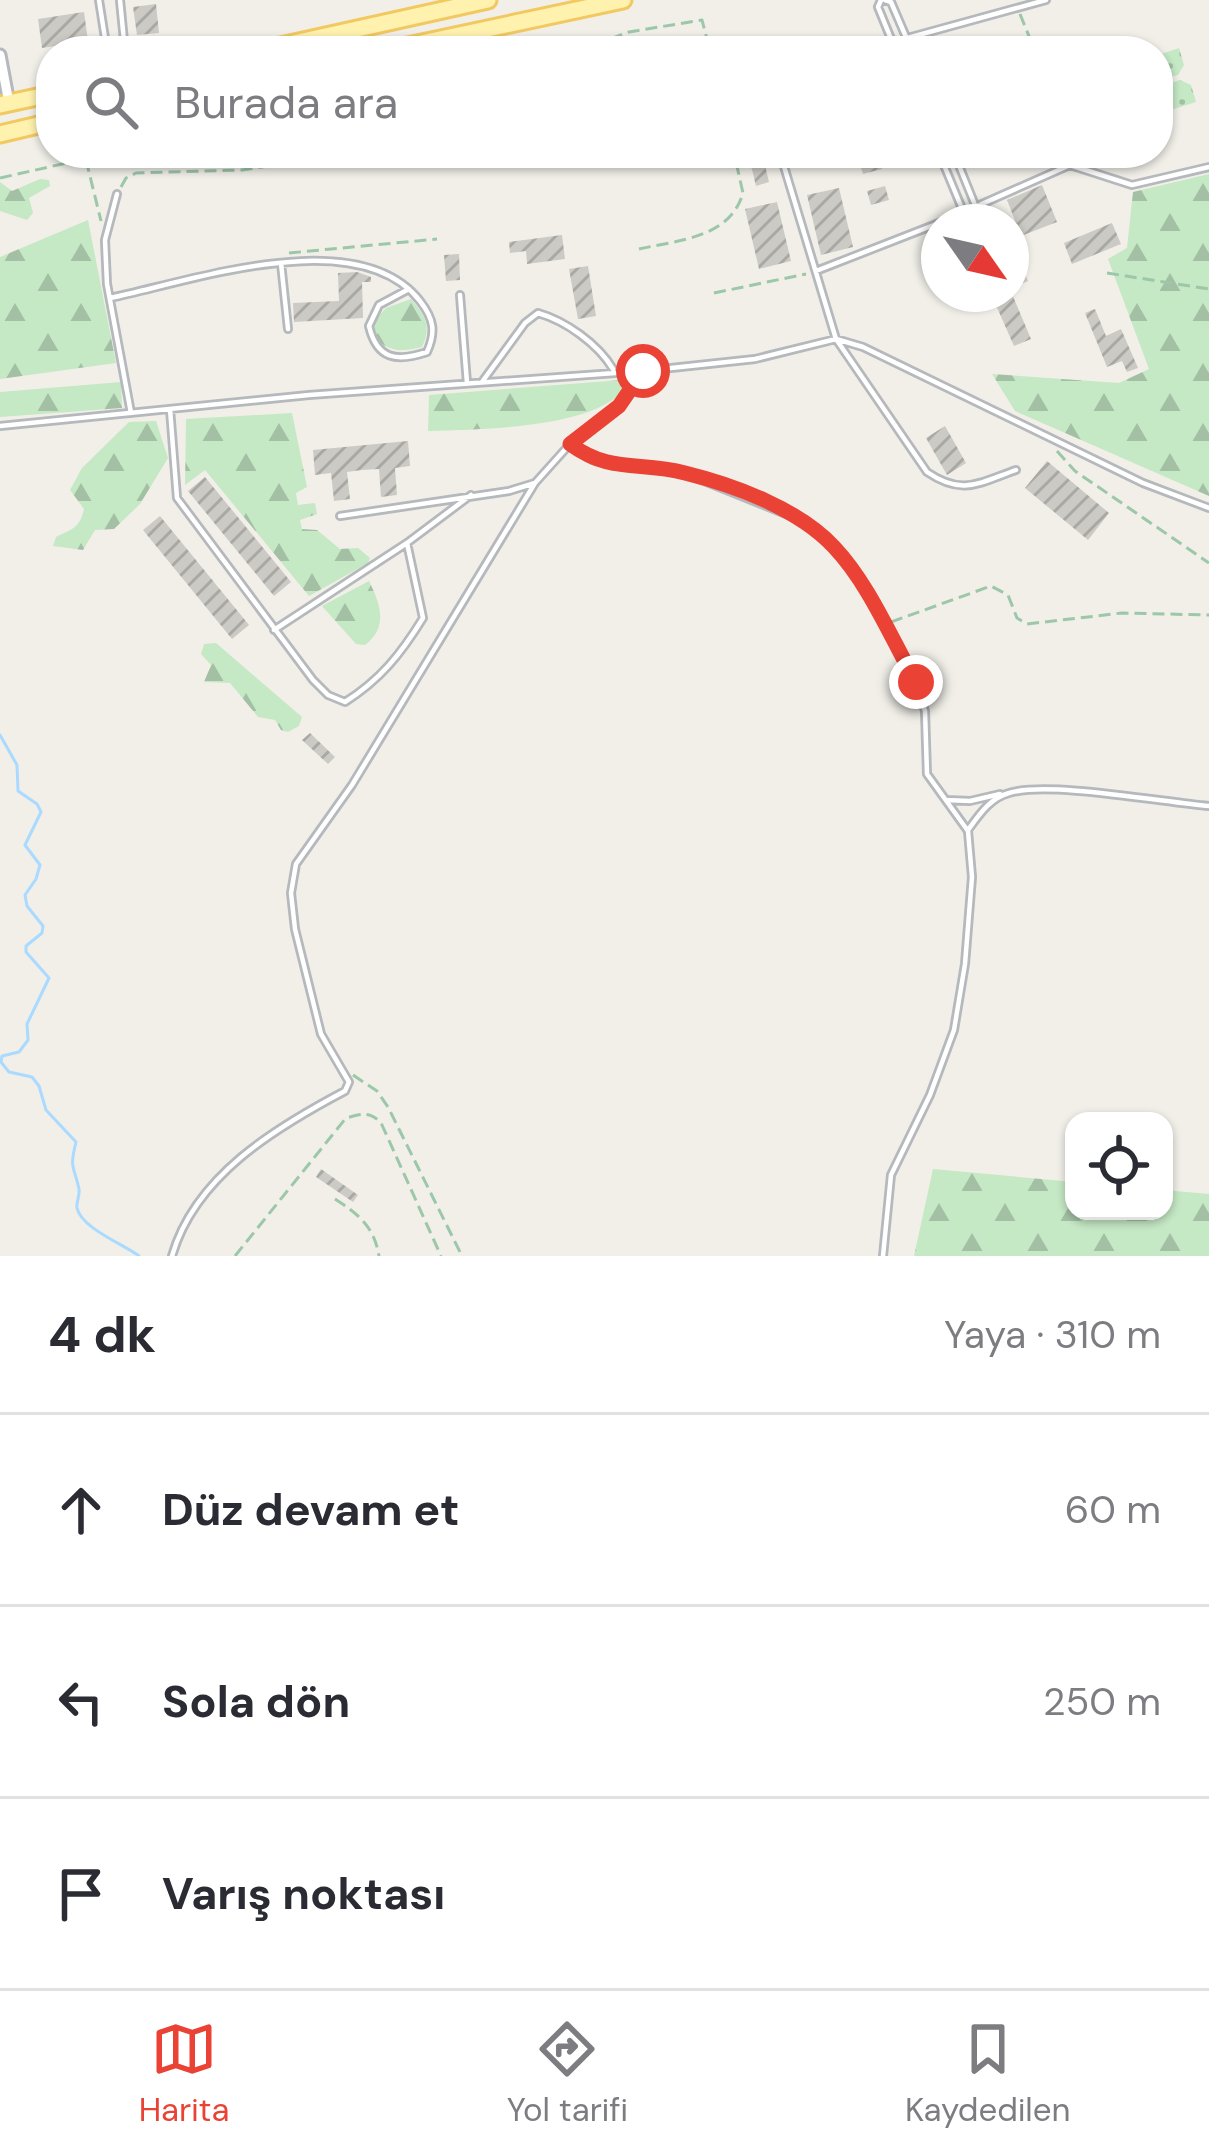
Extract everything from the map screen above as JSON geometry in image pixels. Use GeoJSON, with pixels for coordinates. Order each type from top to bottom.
{"type":"FeatureCollection","features":[{"type":"Feature","properties":{"kind":"main road"},"geometry":{"type":"LineString","coordinates":[[313,36],[417,8],[488,0]]}},
{"type":"Feature","properties":{"kind":"main road"},"geometry":{"type":"LineString","coordinates":[[454,36],[623,0]]}},
{"type":"Feature","properties":{"kind":"main road"},"geometry":{"type":"LineString","coordinates":[[4,104],[36,97]]}},
{"type":"Feature","properties":{"kind":"main road"},"geometry":{"type":"LineString","coordinates":[[0,134],[36,126]]}},
{"type":"Feature","properties":{"kind":"street"},"geometry":{"type":"LineString","coordinates":[[0,56],[4,104]]}},
{"type":"Feature","properties":{"kind":"lane"},"geometry":{"type":"LineString","coordinates":[[99,0],[105,36]]}},
{"type":"Feature","properties":{"kind":"lane"},"geometry":{"type":"LineString","coordinates":[[120,0],[124,36]]}},
{"type":"Feature","properties":{"kind":"lane"},"geometry":{"type":"LineString","coordinates":[[890,36],[878,7],[883,0],[891,2],[906,36]]}},
{"type":"Feature","properties":{"kind":"lane"},"geometry":{"type":"LineString","coordinates":[[914,36],[1046,0]]}},
{"type":"Feature","properties":{"kind":"lane"},"geometry":{"type":"LineString","coordinates":[[1079,168],[1132,185],[1209,167]]}},
{"type":"Feature","properties":{"kind":"lane"},"geometry":{"type":"LineString","coordinates":[[784,168],[836,339],[927,472],[946,484],[967,487],[1016,470]]}},
{"type":"Feature","properties":{"kind":"lane"},"geometry":{"type":"LineString","coordinates":[[945,168],[960,204]]}},
{"type":"Feature","properties":{"kind":"lane"},"geometry":{"type":"LineString","coordinates":[[960,168],[975,204]]}},
{"type":"Feature","properties":{"kind":"lane"},"geometry":{"type":"LineString","coordinates":[[977,204],[1063,168]]}},
{"type":"Feature","properties":{"kind":"lane"},"geometry":{"type":"LineString","coordinates":[[117,194],[105,240],[110,298],[131,412]]}},
{"type":"Feature","properties":{"kind":"lane"},"geometry":{"type":"LineString","coordinates":[[814,272],[921,230]]}},
{"type":"Feature","properties":{"kind":"lane"},"geometry":{"type":"LineString","coordinates":[[110,298],[281,263],[313,260],[376,269],[409,289],[432,316],[433,338],[427,352],[405,359],[386,356],[373,343],[369,326],[379,305],[409,289]]}},
{"type":"Feature","properties":{"kind":"lane"},"geometry":{"type":"LineString","coordinates":[[281,263],[288,329]]}},
{"type":"Feature","properties":{"kind":"lane"},"geometry":{"type":"LineString","coordinates":[[460,295],[466,383]]}},
{"type":"Feature","properties":{"kind":"lane"},"geometry":{"type":"LineString","coordinates":[[482,382],[525,322],[538,313],[552,317],[603,352],[614,372]]}},
{"type":"Feature","properties":{"kind":"lane"},"geometry":{"type":"LineString","coordinates":[[0,425],[643,371],[755,359],[836,339],[884,356],[1143,483],[1209,508]]}},
{"type":"Feature","properties":{"kind":"lane"},"geometry":{"type":"LineString","coordinates":[[172,1256],[199,1197],[286,1122],[345,1091],[349,1082],[321,1034],[295,929],[291,892],[296,864],[360,771],[535,483],[570,444],[619,406],[643,371]]}},
{"type":"Feature","properties":{"kind":"lane"},"geometry":{"type":"LineString","coordinates":[[170,409],[177,498],[328,695],[345,702],[372,685],[402,652],[423,618],[407,543]]}},
{"type":"Feature","properties":{"kind":"lane"},"geometry":{"type":"LineString","coordinates":[[570,444],[592,460],[614,466],[687,473],[808,523],[835,547],[858,578],[916,682],[925,711],[927,775],[968,830],[972,877],[954,1030],[930,1095],[891,1175],[883,1256]]}},
{"type":"Feature","properties":{"kind":"lane"},"geometry":{"type":"LineString","coordinates":[[340,516],[535,483]]}},
{"type":"Feature","properties":{"kind":"lane"},"geometry":{"type":"LineString","coordinates":[[274,630],[471,495]]}},
{"type":"Feature","properties":{"kind":"lane"},"geometry":{"type":"LineString","coordinates":[[945,800],[970,801],[1035,789],[1209,806]]}},
{"type":"Feature","properties":{"kind":"lane"},"geometry":{"type":"LineString","coordinates":[[968,830],[987,805],[1006,793]]}},
{"type":"Feature","properties":{"kind":"path"},"geometry":{"type":"LineString","coordinates":[[1017,7],[1028,36]]}},
{"type":"Feature","properties":{"kind":"path"},"geometry":{"type":"LineString","coordinates":[[617,36],[702,20],[706,36]]}},
{"type":"Feature","properties":{"kind":"path"},"geometry":{"type":"LineString","coordinates":[[0,178],[45,168]]}},
{"type":"Feature","properties":{"kind":"path"},"geometry":{"type":"LineString","coordinates":[[88,168],[105,240]]}},
{"type":"Feature","properties":{"kind":"path"},"geometry":{"type":"LineString","coordinates":[[117,194],[126,178],[136,173],[255,168]]}},
{"type":"Feature","properties":{"kind":"path"},"geometry":{"type":"LineString","coordinates":[[639,249],[710,232],[730,219],[743,193],[737,168]]}},
{"type":"Feature","properties":{"kind":"path"},"geometry":{"type":"LineString","coordinates":[[281,263],[295,252],[437,239]]}},
{"type":"Feature","properties":{"kind":"path"},"geometry":{"type":"LineString","coordinates":[[714,293],[814,272]]}},
{"type":"Feature","properties":{"kind":"path"},"geometry":{"type":"LineString","coordinates":[[1107,273],[1209,289]]}},
{"type":"Feature","properties":{"kind":"path"},"geometry":{"type":"LineString","coordinates":[[1037,430],[1075,471],[1209,563]]}},
{"type":"Feature","properties":{"kind":"path"},"geometry":{"type":"LineString","coordinates":[[884,625],[991,586],[1008,596],[1017,618],[1027,624],[1122,613],[1209,615]]}},
{"type":"Feature","properties":{"kind":"path"},"geometry":{"type":"LineString","coordinates":[[345,1072],[363,1080],[388,1107],[462,1256]]}},
{"type":"Feature","properties":{"kind":"path"},"geometry":{"type":"LineString","coordinates":[[235,1256],[346,1118],[365,1113],[382,1124],[441,1256]]}},
{"type":"Feature","properties":{"kind":"path"},"geometry":{"type":"LineString","coordinates":[[334,1198],[369,1226],[379,1256]]}},
{"type":"Feature","properties":{"kind":"green space"},"geometry":{"type":"Polygon","coordinates":[[[1179,48],[1184,65],[1173,76],[1173,50],[1179,48]]]}},
{"type":"Feature","properties":{"kind":"green space"},"geometry":{"type":"Polygon","coordinates":[[[1173,82],[1191,85],[1196,102],[1173,109],[1173,82]]]}},
{"type":"Feature","properties":{"kind":"green space"},"geometry":{"type":"Polygon","coordinates":[[[1209,174],[1209,496],[1015,411],[992,374],[1119,383],[1149,369],[1108,259],[1127,248],[1133,192],[1209,174]]]}},
{"type":"Feature","properties":{"kind":"green space"},"geometry":{"type":"Polygon","coordinates":[[[49,180],[50,186],[29,198],[33,213],[27,220],[0,211],[0,182],[12,191],[49,180]]]}},
{"type":"Feature","properties":{"kind":"green space"},"geometry":{"type":"Polygon","coordinates":[[[88,220],[116,363],[0,379],[0,257],[88,220]]]}},
{"type":"Feature","properties":{"kind":"green space"},"geometry":{"type":"Polygon","coordinates":[[[411,299],[426,321],[422,347],[396,350],[374,338],[374,321],[386,308],[411,299]]]}},
{"type":"Feature","properties":{"kind":"green space"},"geometry":{"type":"Polygon","coordinates":[[[121,382],[122,408],[0,417],[0,392],[121,382]]]}},
{"type":"Feature","properties":{"kind":"green space"},"geometry":{"type":"Polygon","coordinates":[[[628,383],[614,398],[566,418],[428,431],[429,395],[628,383]]]}},
{"type":"Feature","properties":{"kind":"green space"},"geometry":{"type":"Polygon","coordinates":[[[292,413],[307,487],[296,493],[298,505],[315,503],[317,514],[300,520],[302,529],[317,530],[340,549],[358,548],[370,558],[309,596],[205,470],[185,485],[186,419],[292,413]]]}},
{"type":"Feature","properties":{"kind":"green space"},"geometry":{"type":"Polygon","coordinates":[[[156,421],[168,458],[140,504],[114,529],[95,530],[83,550],[53,546],[56,537],[74,527],[82,515],[84,509],[70,490],[82,468],[129,422],[156,421]]]}},
{"type":"Feature","properties":{"kind":"green space"},"geometry":{"type":"Polygon","coordinates":[[[369,581],[380,623],[365,645],[356,644],[322,606],[369,581]]]}},
{"type":"Feature","properties":{"kind":"green space"},"geometry":{"type":"Polygon","coordinates":[[[216,643],[302,717],[299,726],[281,730],[275,720],[258,717],[230,683],[204,682],[211,665],[201,654],[204,644],[216,643]]]}},
{"type":"Feature","properties":{"kind":"green space"},"geometry":{"type":"Polygon","coordinates":[[[933,1169],[1065,1181],[1065,1220],[1173,1220],[1173,1191],[1209,1194],[1209,1256],[914,1256],[933,1169]]]}},
{"type":"Feature","properties":{"kind":"building"},"geometry":{"type":"Polygon","coordinates":[[[156,4],[159,33],[137,35],[133,7],[156,4]]]}},
{"type":"Feature","properties":{"kind":"building"},"geometry":{"type":"Polygon","coordinates":[[[84,12],[87,36],[40,36],[38,19],[84,12]]]}},
{"type":"Feature","properties":{"kind":"building"},"geometry":{"type":"Polygon","coordinates":[[[752,168],[766,168],[769,182],[756,186],[752,168]]]}},
{"type":"Feature","properties":{"kind":"building"},"geometry":{"type":"Polygon","coordinates":[[[1042,185],[1057,222],[1029,233],[1029,204],[1009,204],[1007,200],[1042,185]]]}},
{"type":"Feature","properties":{"kind":"building"},"geometry":{"type":"Polygon","coordinates":[[[885,186],[889,200],[871,205],[867,191],[885,186]]]}},
{"type":"Feature","properties":{"kind":"building"},"geometry":{"type":"Polygon","coordinates":[[[839,188],[853,247],[821,255],[807,195],[839,188]]]}},
{"type":"Feature","properties":{"kind":"building"},"geometry":{"type":"Polygon","coordinates":[[[777,202],[791,261],[759,269],[745,209],[777,202]]]}},
{"type":"Feature","properties":{"kind":"building"},"geometry":{"type":"Polygon","coordinates":[[[1112,223],[1121,244],[1072,264],[1064,243],[1112,223]]]}},
{"type":"Feature","properties":{"kind":"building"},"geometry":{"type":"Polygon","coordinates":[[[562,235],[565,259],[527,264],[526,251],[510,253],[509,242],[562,235]]]}},
{"type":"Feature","properties":{"kind":"building"},"geometry":{"type":"Polygon","coordinates":[[[459,254],[460,280],[446,281],[444,255],[459,254]]]}},
{"type":"Feature","properties":{"kind":"building"},"geometry":{"type":"Polygon","coordinates":[[[588,266],[596,316],[578,319],[569,269],[588,266]]]}},
{"type":"Feature","properties":{"kind":"building"},"geometry":{"type":"Polygon","coordinates":[[[338,273],[371,277],[371,282],[362,282],[363,318],[294,322],[293,303],[339,301],[338,273]]]}},
{"type":"Feature","properties":{"kind":"building"},"geometry":{"type":"Polygon","coordinates":[[[1095,309],[1106,336],[1121,329],[1138,368],[1127,372],[1122,361],[1107,367],[1085,313],[1095,309]]]}},
{"type":"Feature","properties":{"kind":"building"},"geometry":{"type":"Polygon","coordinates":[[[999,312],[1020,312],[1031,339],[1014,346],[999,312]]]}},
{"type":"Feature","properties":{"kind":"building"},"geometry":{"type":"Polygon","coordinates":[[[945,426],[966,463],[947,475],[926,438],[945,426]]]}},
{"type":"Feature","properties":{"kind":"building"},"geometry":{"type":"Polygon","coordinates":[[[408,441],[410,466],[395,468],[397,495],[381,497],[379,469],[347,472],[350,499],[334,501],[331,473],[315,475],[313,450],[408,441]]]}},
{"type":"Feature","properties":{"kind":"building"},"geometry":{"type":"Polygon","coordinates":[[[1047,461],[1109,513],[1088,540],[1025,488],[1047,461]]]}},
{"type":"Feature","properties":{"kind":"building"},"geometry":{"type":"Polygon","coordinates":[[[205,477],[291,582],[274,596],[188,491],[205,477]]]}},
{"type":"Feature","properties":{"kind":"building"},"geometry":{"type":"Polygon","coordinates":[[[160,516],[249,625],[232,639],[143,530],[160,516]]]}},
{"type":"Feature","properties":{"kind":"building"},"geometry":{"type":"Polygon","coordinates":[[[310,733],[335,757],[328,764],[302,740],[310,733]]]}},
{"type":"Feature","properties":{"kind":"building"},"geometry":{"type":"Polygon","coordinates":[[[321,1169],[358,1195],[353,1202],[316,1177],[321,1169]]]}},
{"type":"Feature","properties":{"kind":"waterway"},"geometry":{"type":"LineString","coordinates":[[0,735],[17,765],[18,791],[41,812],[25,845],[40,865],[25,895],[27,906],[43,926],[26,952],[49,978],[27,1024],[28,1040],[19,1052],[2,1056],[1,1062],[9,1072],[32,1077],[46,1110],[76,1142],[73,1163],[80,1215],[139,1256]]}},
{"type":"Feature","properties":{"kind":"route"},"geometry":{"type":"LineString","coordinates":[[643,371],[619,406],[570,444],[592,460],[614,466],[687,473],[808,523],[835,547],[858,578],[916,682]]}}]}
